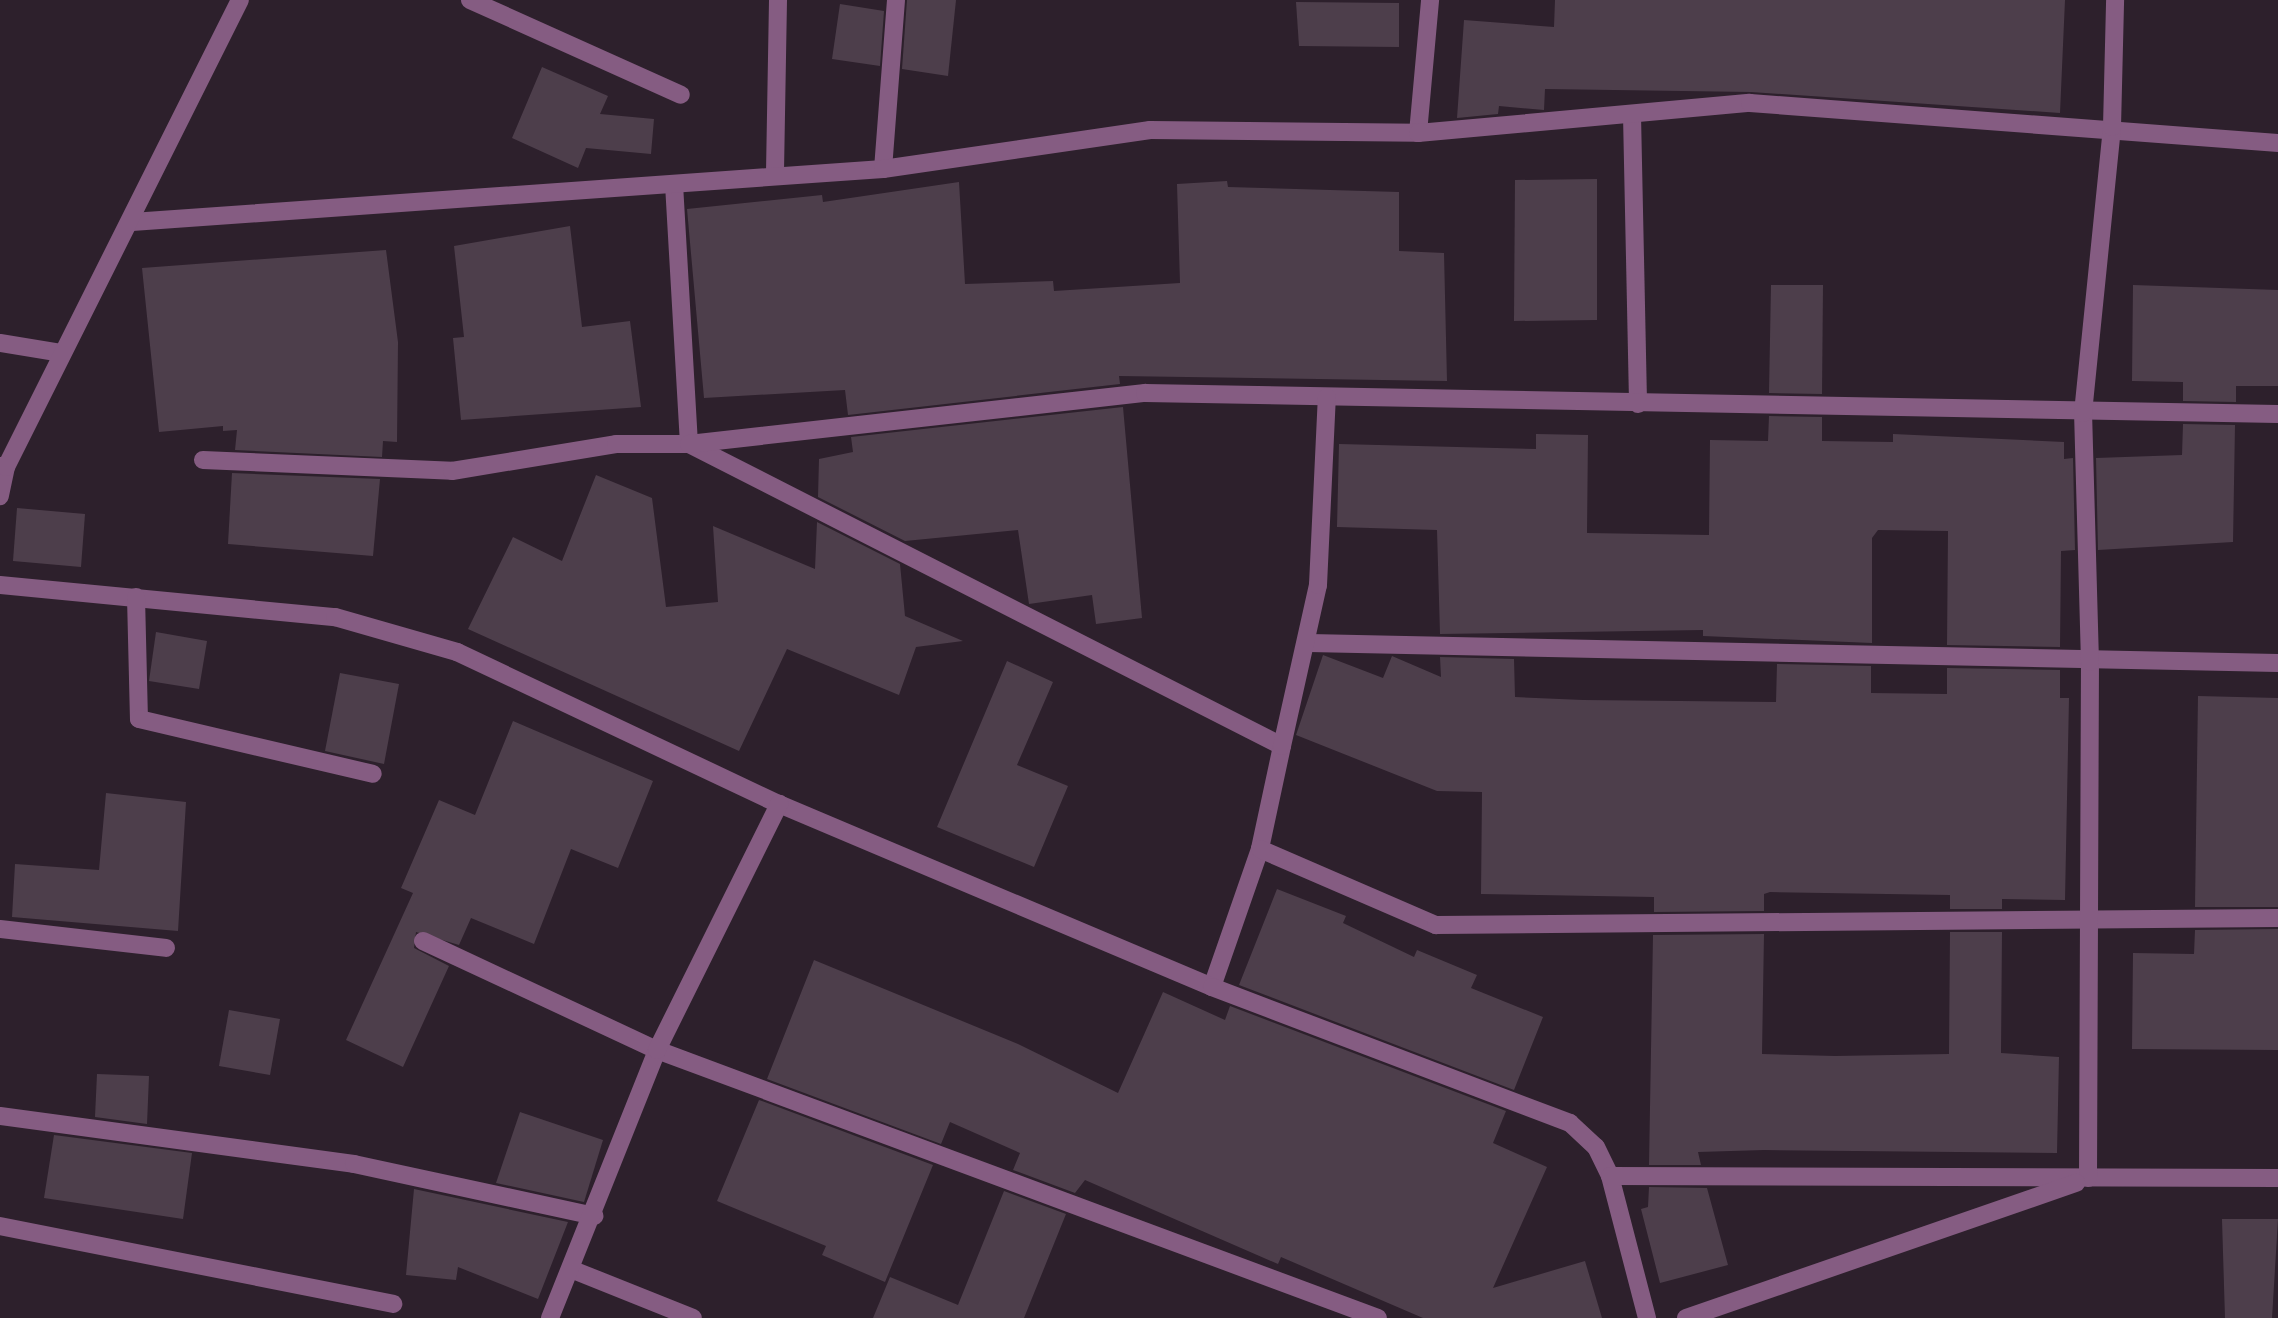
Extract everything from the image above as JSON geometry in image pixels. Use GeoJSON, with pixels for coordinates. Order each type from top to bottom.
{"type":"FeatureCollection","features":[{"type":"Feature","properties":{"kind":"street"},"geometry":{"type":"LineString","coordinates":[[0,496],[3,466],[132,222],[240,0]]}},
{"type":"Feature","properties":{"kind":"street"},"geometry":{"type":"LineString","coordinates":[[470,0],[681,95]]}},
{"type":"Feature","properties":{"kind":"street"},"geometry":{"type":"LineString","coordinates":[[775,172],[778,0]]}},
{"type":"Feature","properties":{"kind":"street"},"geometry":{"type":"LineString","coordinates":[[883,169],[895,0]]}},
{"type":"Feature","properties":{"kind":"street"},"geometry":{"type":"LineString","coordinates":[[1418,133],[1430,0]]}},
{"type":"Feature","properties":{"kind":"street"},"geometry":{"type":"LineString","coordinates":[[2088,1178],[2090,662],[2083,413],[2112,127],[2115,0]]}},
{"type":"Feature","properties":{"kind":"street"},"geometry":{"type":"LineString","coordinates":[[132,222],[674,184],[775,172],[883,169],[1150,130],[1418,133],[1632,116],[1750,103],[2112,127],[2278,143]]}},
{"type":"Feature","properties":{"kind":"street"},"geometry":{"type":"LineString","coordinates":[[1632,116],[1638,404]]}},
{"type":"Feature","properties":{"kind":"street"},"geometry":{"type":"LineString","coordinates":[[674,184],[689,444]]}},
{"type":"Feature","properties":{"kind":"street"},"geometry":{"type":"LineString","coordinates":[[0,343],[62,353]]}},
{"type":"Feature","properties":{"kind":"street"},"geometry":{"type":"LineString","coordinates":[[202,460],[452,471],[617,444],[689,444],[1145,393],[2083,413],[2278,414]]}},
{"type":"Feature","properties":{"kind":"street"},"geometry":{"type":"LineString","coordinates":[[1212,987],[1260,849],[1282,746],[1309,643],[1327,397]]}},
{"type":"Feature","properties":{"kind":"street"},"geometry":{"type":"LineString","coordinates":[[689,444],[1282,746]]}},
{"type":"Feature","properties":{"kind":"street"},"geometry":{"type":"LineString","coordinates":[[0,585],[335,617],[457,652],[779,804],[1212,987],[1570,1123],[1596,1147],[1609,1176],[1647,1318]]}},
{"type":"Feature","properties":{"kind":"street"},"geometry":{"type":"LineString","coordinates":[[136,597],[139,719],[373,775]]}},
{"type":"Feature","properties":{"kind":"street"},"geometry":{"type":"LineString","coordinates":[[1309,643],[2090,662],[2278,663]]}},
{"type":"Feature","properties":{"kind":"street"},"geometry":{"type":"LineString","coordinates":[[550,1318],[573,1270],[657,1051],[779,804]]}},
{"type":"Feature","properties":{"kind":"street"},"geometry":{"type":"LineString","coordinates":[[1260,849],[1436,925],[2278,918]]}},
{"type":"Feature","properties":{"kind":"street"},"geometry":{"type":"LineString","coordinates":[[0,929],[166,948]]}},
{"type":"Feature","properties":{"kind":"street"},"geometry":{"type":"LineString","coordinates":[[423,941],[657,1051],[1378,1318]]}},
{"type":"Feature","properties":{"kind":"street"},"geometry":{"type":"LineString","coordinates":[[0,1116],[354,1164],[594,1216]]}},
{"type":"Feature","properties":{"kind":"street"},"geometry":{"type":"LineString","coordinates":[[1609,1176],[2278,1178]]}},
{"type":"Feature","properties":{"kind":"street"},"geometry":{"type":"LineString","coordinates":[[1686,1318],[2088,1178]]}},
{"type":"Feature","properties":{"kind":"street"},"geometry":{"type":"LineString","coordinates":[[0,1226],[393,1304]]}},
{"type":"Feature","properties":{"kind":"street"},"geometry":{"type":"LineString","coordinates":[[573,1270],[693,1318]]}},
{"type":"Feature","properties":{"kind":"building"},"geometry":{"type":"Polygon","coordinates":[[[907,0],[956,0],[948,76],[902,69],[907,0]]]}},
{"type":"Feature","properties":{"kind":"building"},"geometry":{"type":"Polygon","coordinates":[[[1555,0],[2065,0],[2060,113],[1751,92],[1545,89],[1544,110],[1499,106],[1498,114],[1457,118],[1464,20],[1554,27],[1555,0]]]}},
{"type":"Feature","properties":{"kind":"building"},"geometry":{"type":"Polygon","coordinates":[[[1296,2],[1399,3],[1399,47],[1299,46],[1296,2]]]}},
{"type":"Feature","properties":{"kind":"building"},"geometry":{"type":"Polygon","coordinates":[[[840,4],[884,11],[880,66],[832,59],[840,4]]]}},
{"type":"Feature","properties":{"kind":"building"},"geometry":{"type":"Polygon","coordinates":[[[542,67],[608,96],[600,114],[654,119],[651,154],[586,148],[578,168],[512,138],[542,67]]]}},
{"type":"Feature","properties":{"kind":"building"},"geometry":{"type":"Polygon","coordinates":[[[1597,179],[1597,320],[1514,321],[1515,180],[1597,179]]]}},
{"type":"Feature","properties":{"kind":"building"},"geometry":{"type":"Polygon","coordinates":[[[1227,181],[1228,187],[1399,192],[1399,251],[1444,253],[1447,381],[1119,376],[1120,384],[848,415],[845,390],[704,398],[687,209],[822,195],[823,202],[959,182],[965,284],[1053,281],[1054,291],[1180,283],[1177,184],[1227,181]]]}},
{"type":"Feature","properties":{"kind":"building"},"geometry":{"type":"Polygon","coordinates":[[[570,226],[582,327],[630,321],[641,407],[461,420],[453,338],[464,337],[454,246],[570,226]]]}},
{"type":"Feature","properties":{"kind":"building"},"geometry":{"type":"Polygon","coordinates":[[[386,250],[398,342],[397,442],[383,441],[382,457],[235,450],[237,430],[223,431],[223,426],[159,432],[142,268],[386,250]]]}},
{"type":"Feature","properties":{"kind":"building"},"geometry":{"type":"Polygon","coordinates":[[[1771,285],[1823,285],[1822,394],[1769,393],[1771,285]]]}},
{"type":"Feature","properties":{"kind":"building"},"geometry":{"type":"Polygon","coordinates":[[[2133,285],[2278,290],[2278,386],[2236,386],[2236,402],[2183,401],[2183,382],[2132,381],[2133,285]]]}},
{"type":"Feature","properties":{"kind":"building"},"geometry":{"type":"Polygon","coordinates":[[[1123,407],[1142,618],[1096,624],[1092,595],[1029,604],[1018,530],[905,541],[818,497],[819,459],[853,452],[851,437],[1123,407]]]}},
{"type":"Feature","properties":{"kind":"building"},"geometry":{"type":"Polygon","coordinates":[[[1769,416],[1822,417],[1822,441],[1893,442],[1893,434],[2064,442],[2064,459],[2073,458],[2075,550],[2061,551],[2060,647],[1947,645],[1948,531],[1878,530],[1872,538],[1872,643],[1703,636],[1703,630],[1440,634],[1437,530],[1337,527],[1339,444],[1536,449],[1536,434],[1588,435],[1587,533],[1709,535],[1710,440],[1768,441],[1769,416]]]}},
{"type":"Feature","properties":{"kind":"building"},"geometry":{"type":"Polygon","coordinates":[[[2183,424],[2235,425],[2233,542],[2098,550],[2096,458],[2182,455],[2183,424]]]}},
{"type":"Feature","properties":{"kind":"building"},"geometry":{"type":"Polygon","coordinates":[[[232,473],[380,479],[373,556],[228,544],[232,473]]]}},
{"type":"Feature","properties":{"kind":"building"},"geometry":{"type":"Polygon","coordinates":[[[596,475],[652,498],[666,607],[718,602],[713,526],[815,569],[817,522],[900,564],[905,616],[963,641],[916,647],[899,695],[787,649],[739,751],[468,629],[513,537],[562,561],[596,475]]]}},
{"type":"Feature","properties":{"kind":"building"},"geometry":{"type":"Polygon","coordinates":[[[17,508],[85,514],[81,567],[13,561],[17,508]]]}},
{"type":"Feature","properties":{"kind":"building"},"geometry":{"type":"Polygon","coordinates":[[[156,632],[207,641],[199,689],[149,681],[156,632]]]}},
{"type":"Feature","properties":{"kind":"building"},"geometry":{"type":"Polygon","coordinates":[[[1323,655],[1383,678],[1392,656],[1441,677],[1440,657],[1514,659],[1515,697],[1583,700],[1776,702],[1777,664],[1871,666],[1871,693],[1947,694],[1947,668],[2060,670],[2060,698],[2069,698],[2065,900],[2002,899],[2002,909],[1950,909],[1950,895],[1770,892],[1764,894],[1764,911],[1654,912],[1654,897],[1481,894],[1482,792],[1437,791],[1296,735],[1323,655]]]}},
{"type":"Feature","properties":{"kind":"building"},"geometry":{"type":"Polygon","coordinates":[[[1007,661],[1053,682],[1017,765],[1068,786],[1034,867],[937,827],[1007,661]]]}},
{"type":"Feature","properties":{"kind":"building"},"geometry":{"type":"Polygon","coordinates":[[[340,673],[399,684],[384,764],[325,751],[340,673]]]}},
{"type":"Feature","properties":{"kind":"building"},"geometry":{"type":"Polygon","coordinates":[[[2198,696],[2278,698],[2278,907],[2195,907],[2198,696]]]}},
{"type":"Feature","properties":{"kind":"building"},"geometry":{"type":"Polygon","coordinates":[[[513,721],[653,781],[618,868],[571,849],[534,944],[471,918],[459,945],[416,932],[414,948],[449,966],[403,1067],[346,1040],[413,893],[401,888],[439,800],[475,815],[513,721]]]}},
{"type":"Feature","properties":{"kind":"building"},"geometry":{"type":"Polygon","coordinates":[[[106,793],[186,802],[178,931],[12,917],[15,864],[99,870],[106,793]]]}},
{"type":"Feature","properties":{"kind":"building"},"geometry":{"type":"Polygon","coordinates":[[[1277,889],[1346,916],[1343,923],[1414,957],[1417,950],[1477,975],[1471,988],[1543,1017],[1514,1090],[1239,985],[1277,889]]]}},
{"type":"Feature","properties":{"kind":"building"},"geometry":{"type":"Polygon","coordinates":[[[2278,929],[2278,1050],[2132,1049],[2133,953],[2194,954],[2195,930],[2278,929]]]}},
{"type":"Feature","properties":{"kind":"building"},"geometry":{"type":"Polygon","coordinates":[[[1950,932],[2002,932],[2001,1053],[2059,1057],[2057,1153],[1764,1150],[1698,1152],[1701,1165],[1649,1165],[1653,935],[1764,934],[1762,1054],[1835,1056],[1949,1054],[1950,932]]]}},
{"type":"Feature","properties":{"kind":"building"},"geometry":{"type":"Polygon","coordinates":[[[814,960],[1018,1044],[1118,1093],[1163,992],[1225,1020],[1230,1006],[1506,1111],[1493,1143],[1547,1167],[1493,1288],[1585,1261],[1602,1318],[1423,1318],[1281,1257],[1278,1264],[1085,1180],[1075,1193],[1013,1170],[1020,1153],[950,1122],[941,1144],[767,1079],[814,960]]]}},
{"type":"Feature","properties":{"kind":"building"},"geometry":{"type":"Polygon","coordinates":[[[229,1010],[280,1019],[270,1075],[219,1066],[229,1010]]]}},
{"type":"Feature","properties":{"kind":"building"},"geometry":{"type":"Polygon","coordinates":[[[97,1074],[149,1076],[147,1124],[95,1117],[97,1074]]]}},
{"type":"Feature","properties":{"kind":"building"},"geometry":{"type":"Polygon","coordinates":[[[759,1100],[933,1165],[885,1282],[822,1255],[826,1246],[717,1201],[759,1100]]]}},
{"type":"Feature","properties":{"kind":"building"},"geometry":{"type":"Polygon","coordinates":[[[520,1112],[603,1140],[584,1202],[496,1183],[520,1112]]]}},
{"type":"Feature","properties":{"kind":"building"},"geometry":{"type":"Polygon","coordinates":[[[54,1135],[192,1153],[183,1219],[44,1198],[54,1135]]]}},
{"type":"Feature","properties":{"kind":"building"},"geometry":{"type":"Polygon","coordinates":[[[1649,1187],[1707,1188],[1728,1265],[1660,1283],[1641,1209],[1648,1207],[1649,1187]]]}},
{"type":"Feature","properties":{"kind":"building"},"geometry":{"type":"Polygon","coordinates":[[[414,1189],[568,1222],[538,1299],[458,1267],[456,1280],[406,1275],[414,1189]]]}},
{"type":"Feature","properties":{"kind":"building"},"geometry":{"type":"Polygon","coordinates":[[[1004,1191],[1066,1214],[1024,1318],[873,1318],[890,1277],[958,1305],[1004,1191]]]}},
{"type":"Feature","properties":{"kind":"building"},"geometry":{"type":"Polygon","coordinates":[[[2222,1219],[2278,1219],[2272,1318],[2225,1318],[2222,1219]]]}}]}
